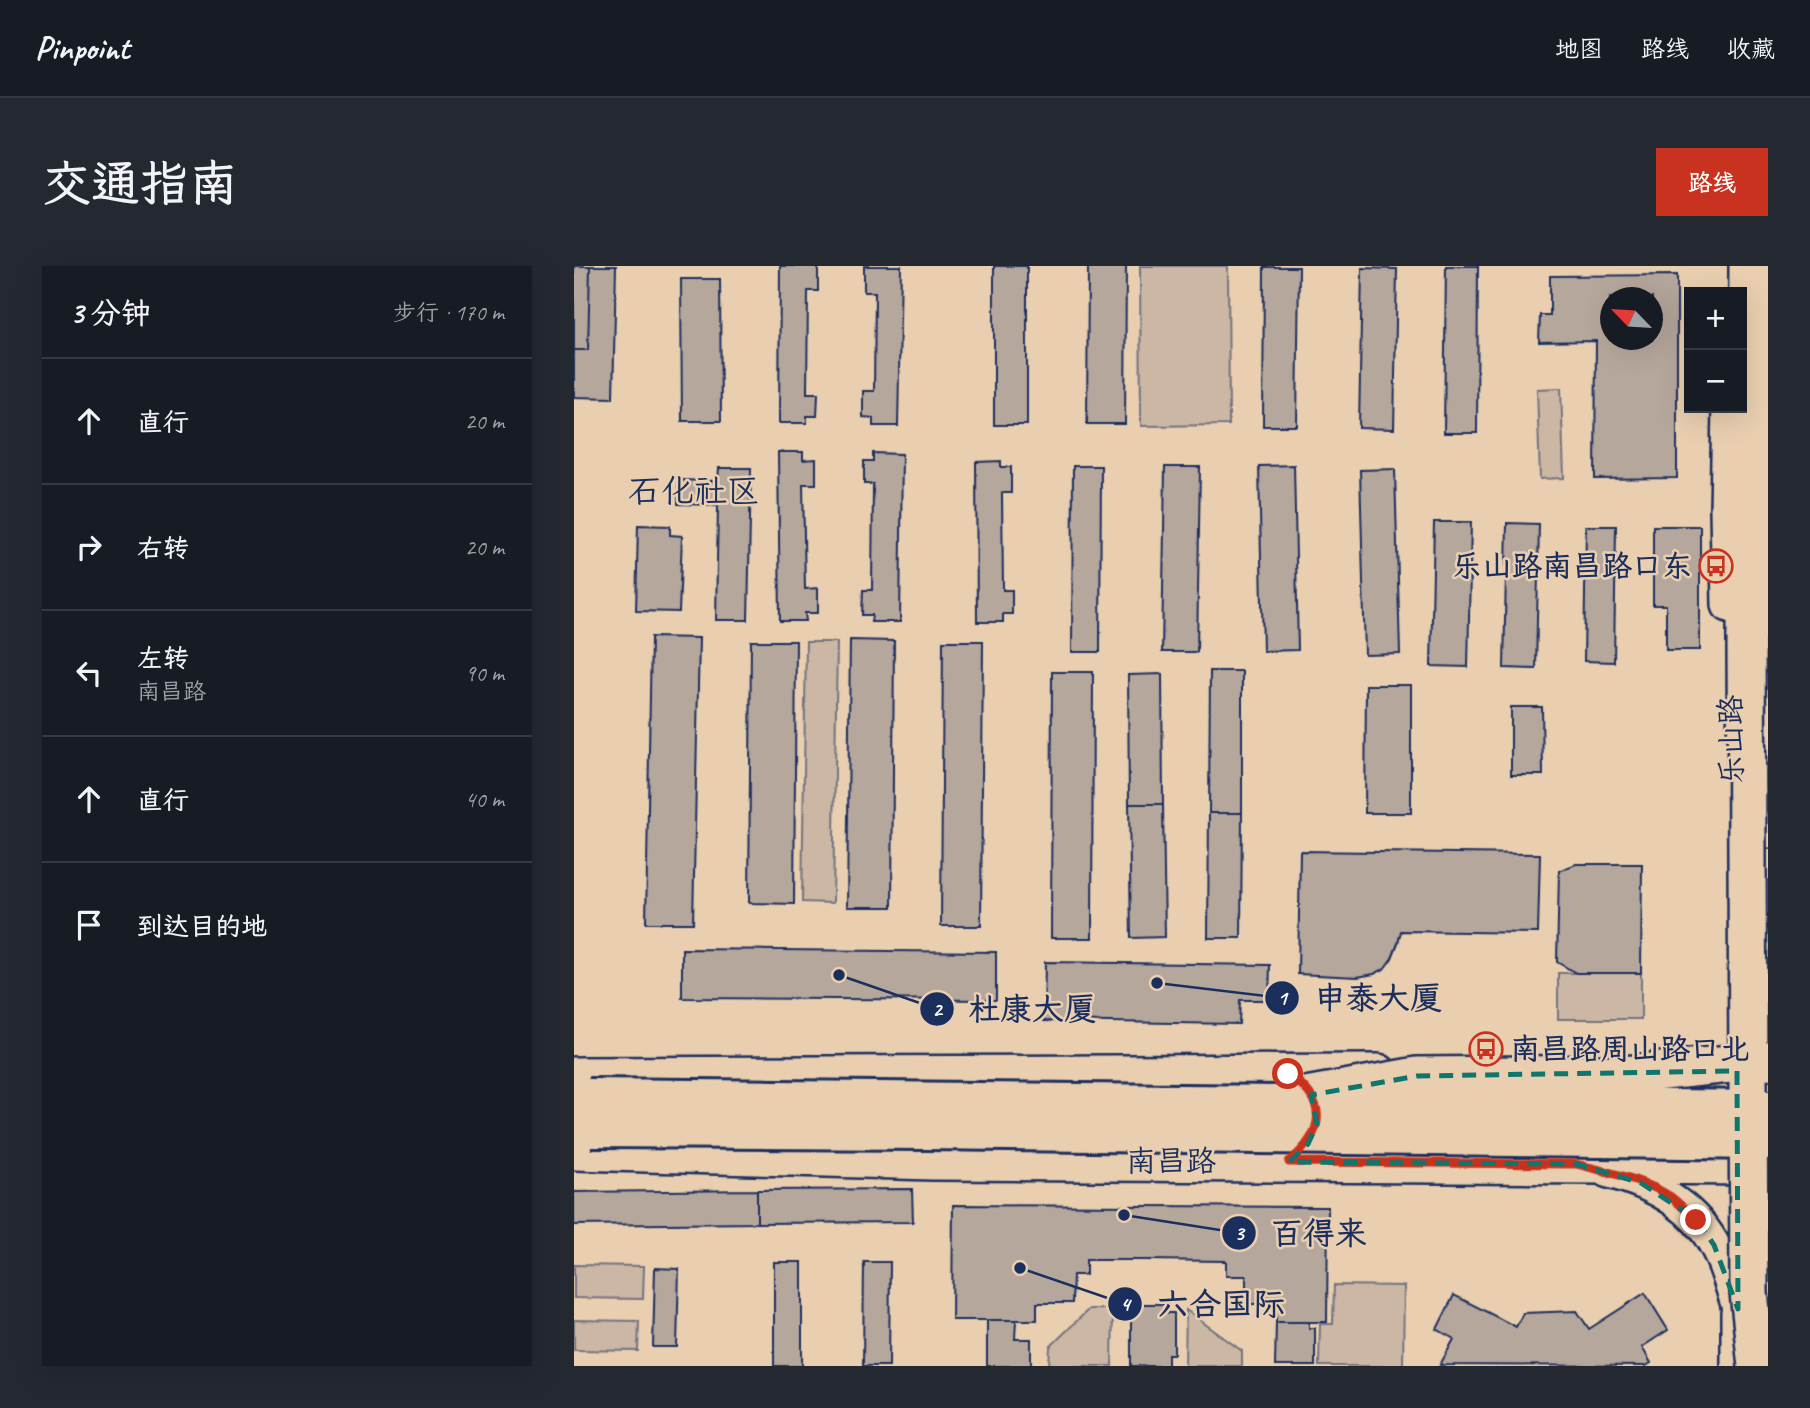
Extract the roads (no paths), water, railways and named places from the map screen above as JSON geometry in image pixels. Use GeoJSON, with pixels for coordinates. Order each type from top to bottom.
{"type":"FeatureCollection","features":[{"type":"Feature","properties":{"kind":"highway","name":"南昌路"},"geometry":{"type":"LineString","coordinates":[[582,1113],[1260,1104],[1768,1110]]}},
{"type":"Feature","properties":{"kind":"highway","name":"南昌路"},"geometry":{"type":"LineString","coordinates":[[582,1113],[928,1130],[1768,1140]]}},
{"type":"Feature","properties":{"kind":"main road"},"geometry":{"type":"LineString","coordinates":[[1730,287],[1731,266]]}},
{"type":"Feature","properties":{"kind":"main road"},"geometry":{"type":"LineString","coordinates":[[1748,266],[1746,638],[1749,1293],[1758,1366]]}},
{"type":"Feature","properties":{"kind":"main road","name":"乐山路"},"geometry":{"type":"LineString","coordinates":[[1754,266],[1755,512],[1750,988],[1758,1068]]}},
{"type":"Feature","properties":{"kind":"main road","name":"乐山路"},"geometry":{"type":"LineString","coordinates":[[1768,266],[1768,831]]}},
{"type":"Feature","properties":{"kind":"main road","name":"乐山路"},"geometry":{"type":"LineString","coordinates":[[1729,413],[1727,510],[1758,1068],[1754,1166],[1738,1309],[1738,1366]]}},
{"type":"Feature","properties":{"kind":"main road"},"geometry":{"type":"LineString","coordinates":[[582,1113],[1288,1074],[1758,1068]]}},
{"type":"Feature","properties":{"kind":"main road"},"geometry":{"type":"LineString","coordinates":[[1260,1104],[1417,1076],[1634,1074],[1758,1068]]}},
{"type":"Feature","properties":{"kind":"main road"},"geometry":{"type":"LineString","coordinates":[[1288,1074],[1309,1091],[1317,1111],[1317,1124],[1308,1144],[1289,1162]]}},
{"type":"Feature","properties":{"kind":"main road","name":"南昌路"},"geometry":{"type":"LineString","coordinates":[[582,1113],[933,1161],[1754,1166]]}},
{"type":"Feature","properties":{"kind":"street"},"geometry":{"type":"LineString","coordinates":[[1576,1164],[1642,1183],[1670,1197],[1696,1220],[1714,1245],[1726,1270],[1738,1309]]}},
{"type":"Feature","properties":{"kind":"place","name":"乐山路南昌路口东"},"geometry":{"type":"Point","coordinates":[1716,566]}},
{"type":"Feature","properties":{"kind":"place","name":"杜康大厦"},"geometry":{"type":"Point","coordinates":[839,975]}},
{"type":"Feature","properties":{"kind":"place","name":"申泰大厦"},"geometry":{"type":"Point","coordinates":[1157,983]}},
{"type":"Feature","properties":{"kind":"place","name":"南昌路周山路口北"},"geometry":{"type":"Point","coordinates":[1486,1049]}},
{"type":"Feature","properties":{"kind":"place","name":"百得来"},"geometry":{"type":"Point","coordinates":[1124,1215]}},
{"type":"Feature","properties":{"kind":"place","name":"六合国际"},"geometry":{"type":"Point","coordinates":[1020,1268]}},
{"type":"Feature","properties":{"kind":"district","name":"石化社区"},"geometry":{"type":"Point","coordinates":[694,491]}}]}
